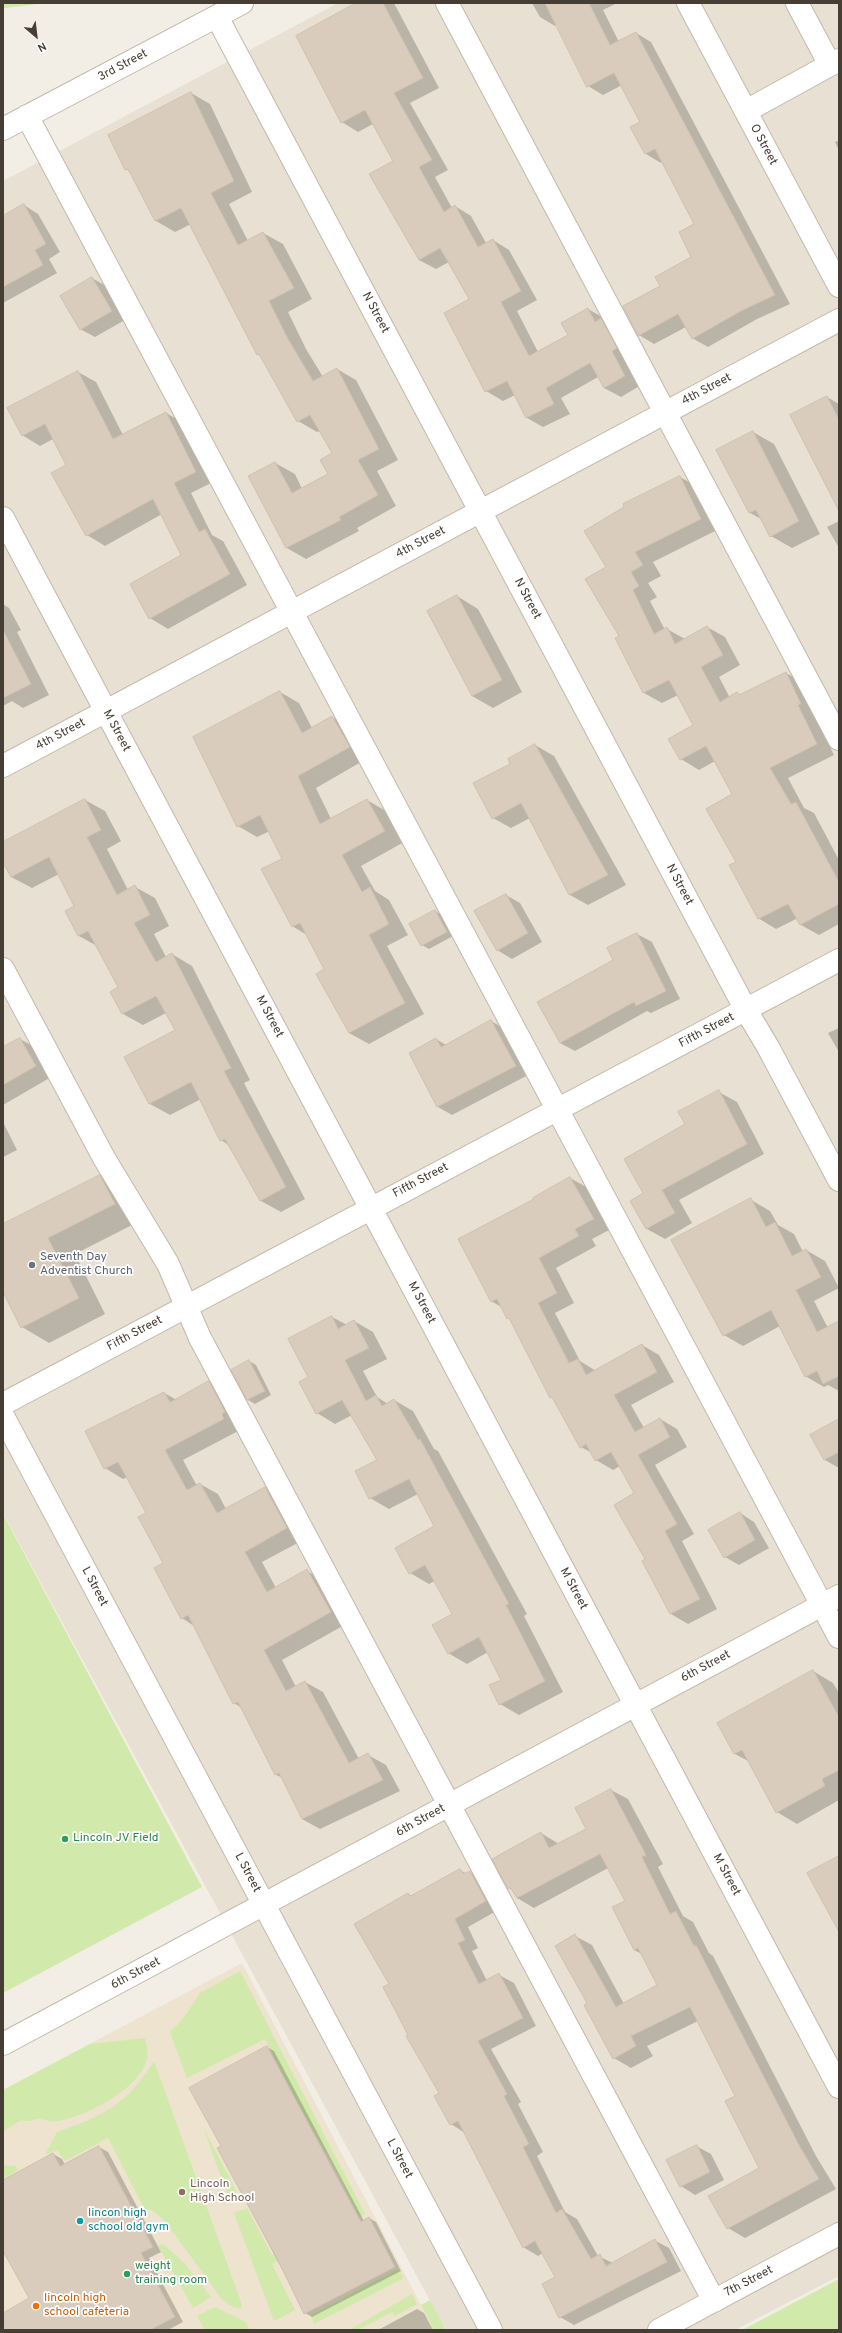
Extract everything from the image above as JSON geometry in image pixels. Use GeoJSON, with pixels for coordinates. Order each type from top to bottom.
{"type":"FeatureCollection","features":[{"type":"Feature","properties":{"kind":"street","name":"3rd Street"},"geometry":{"type":"LineString","coordinates":[[3,129],[242,3]]}},
{"type":"Feature","properties":{"kind":"street"},"geometry":{"type":"LineString","coordinates":[[447,3],[839,739]]}},
{"type":"Feature","properties":{"kind":"street","name":"O Street"},"geometry":{"type":"LineString","coordinates":[[688,3],[839,286]]}},
{"type":"Feature","properties":{"kind":"street"},"geometry":{"type":"LineString","coordinates":[[746,111],[834,62],[797,3]]}},
{"type":"Feature","properties":{"kind":"street","name":"N Street"},"geometry":{"type":"LineString","coordinates":[[217,17],[746,1010],[768,1046],[839,1180]]}},
{"type":"Feature","properties":{"kind":"street"},"geometry":{"type":"LineString","coordinates":[[27,116],[557,1109],[831,1601],[839,1637]]}},
{"type":"Feature","properties":{"kind":"street","name":"4th Street"},"geometry":{"type":"LineString","coordinates":[[3,766],[839,320]]}},
{"type":"Feature","properties":{"kind":"street","name":"M Street"},"geometry":{"type":"LineString","coordinates":[[3,518],[839,2087]]}},
{"type":"Feature","properties":{"kind":"street","name":"Fifth Street"},"geometry":{"type":"LineString","coordinates":[[3,1404],[839,960]]}},
{"type":"Feature","properties":{"kind":"street"},"geometry":{"type":"LineString","coordinates":[[3,969],[104,1158],[168,1264],[200,1338],[714,2301]]}},
{"type":"Feature","properties":{"kind":"street","name":"L Street"},"geometry":{"type":"LineString","coordinates":[[3,1416],[491,2330]]}},
{"type":"Feature","properties":{"kind":"street","name":"6th Street"},"geometry":{"type":"LineString","coordinates":[[3,2044],[264,1906],[449,1805],[831,1601]]}},
{"type":"Feature","properties":{"kind":"street","name":"7th Street"},"geometry":{"type":"LineString","coordinates":[[659,2330],[839,2234]]}},
{"type":"Feature","properties":{"kind":"shaded area"},"geometry":{"type":"Polygon","coordinates":[[[338,3],[839,3],[839,2276],[735,2330],[446,2330],[3,1513],[3,181],[338,3]]]}},
{"type":"Feature","properties":{"kind":"shaded area","name":"Lincoln High School"},"geometry":{"type":"Polygon","coordinates":[[[242,1963],[434,2330],[3,2330],[3,2090],[242,1963]]]}},
{"type":"Feature","properties":{"kind":"green space"},"geometry":{"type":"Polygon","coordinates":[[[3,3],[47,3],[3,8],[3,3]]]}},
{"type":"Feature","properties":{"kind":"green space"},"geometry":{"type":"Polygon","coordinates":[[[3,1514],[202,1887],[3,1993],[3,1514]]]}},
{"type":"Feature","properties":{"kind":"green space"},"geometry":{"type":"Polygon","coordinates":[[[240,1971],[365,2214],[272,2264],[295,2310],[274,2321],[234,2213],[247,2208],[272,2255],[356,2210],[331,2161],[293,2096],[265,2039],[187,2078],[170,2032],[183,2019],[200,1993],[240,1971]]]}},
{"type":"Feature","properties":{"kind":"green space"},"geometry":{"type":"Polygon","coordinates":[[[145,2038],[148,2056],[143,2070],[123,2090],[110,2099],[82,2114],[69,2118],[56,2121],[40,2119],[28,2121],[22,2120],[3,2131],[3,2090],[90,2044],[145,2038]]]}},
{"type":"Feature","properties":{"kind":"green space"},"geometry":{"type":"Polygon","coordinates":[[[154,2061],[242,2305],[240,2309],[229,2305],[221,2298],[165,2221],[152,2210],[145,2210],[108,2138],[65,2161],[57,2150],[45,2155],[57,2132],[88,2120],[113,2107],[134,2088],[154,2061]]]}},
{"type":"Feature","properties":{"kind":"green space"},"geometry":{"type":"Polygon","coordinates":[[[203,2127],[237,2192],[228,2196],[203,2127]]]}},
{"type":"Feature","properties":{"kind":"green space"},"geometry":{"type":"Polygon","coordinates":[[[3,2165],[16,2166],[18,2170],[3,2179],[3,2165]]]}},
{"type":"Feature","properties":{"kind":"green space"},"geometry":{"type":"Polygon","coordinates":[[[163,2244],[186,2265],[211,2297],[193,2308],[158,2245],[163,2244]]]}},
{"type":"Feature","properties":{"kind":"green space"},"geometry":{"type":"Polygon","coordinates":[[[398,2269],[404,2278],[314,2324],[311,2315],[398,2269]]]}},
{"type":"Feature","properties":{"kind":"green space"},"geometry":{"type":"Polygon","coordinates":[[[839,2279],[839,2330],[742,2330],[839,2279]]]}},
{"type":"Feature","properties":{"kind":"green space"},"geometry":{"type":"Polygon","coordinates":[[[412,2294],[417,2304],[395,2316],[392,2312],[358,2330],[349,2330],[412,2294]]]}},
{"type":"Feature","properties":{"kind":"green space"},"geometry":{"type":"Polygon","coordinates":[[[430,2300],[446,2330],[434,2330],[421,2305],[430,2300]]]}},
{"type":"Feature","properties":{"kind":"green space"},"geometry":{"type":"Polygon","coordinates":[[[215,2307],[246,2322],[250,2330],[205,2330],[197,2316],[215,2307]]]}},
{"type":"Feature","properties":{"kind":"building"},"geometry":{"type":"Polygon","coordinates":[[[356,3],[383,3],[423,78],[394,93],[432,160],[419,167],[444,212],[455,205],[478,247],[493,239],[521,291],[501,302],[529,356],[568,335],[561,323],[588,308],[595,322],[601,318],[617,348],[612,351],[625,376],[604,388],[590,363],[546,388],[554,404],[526,418],[507,381],[485,392],[444,313],[469,299],[440,248],[419,260],[369,174],[393,161],[365,110],[341,123],[296,36],[356,3]]]}},
{"type":"Feature","properties":{"kind":"building"},"geometry":{"type":"Polygon","coordinates":[[[545,3],[589,3],[610,45],[636,32],[775,295],[741,311],[692,339],[678,314],[638,336],[623,306],[660,286],[655,277],[691,257],[679,232],[694,224],[655,149],[645,154],[630,127],[640,122],[614,73],[587,87],[545,3]]]}},
{"type":"Feature","properties":{"kind":"building"},"geometry":{"type":"Polygon","coordinates":[[[191,92],[234,181],[211,193],[238,245],[263,232],[294,288],[269,301],[287,337],[313,381],[337,368],[379,449],[358,460],[378,495],[339,517],[341,520],[286,548],[248,476],[275,462],[292,493],[328,474],[320,460],[332,453],[310,415],[297,422],[259,354],[257,355],[181,208],[155,221],[128,169],[125,170],[108,135],[191,92]]]}},
{"type":"Feature","properties":{"kind":"building"},"geometry":{"type":"Polygon","coordinates":[[[24,204],[46,244],[35,250],[43,265],[3,287],[3,216],[24,204]]]}},
{"type":"Feature","properties":{"kind":"building"},"geometry":{"type":"Polygon","coordinates":[[[92,277],[112,311],[80,330],[60,296],[92,277]]]}},
{"type":"Feature","properties":{"kind":"building"},"geometry":{"type":"Polygon","coordinates":[[[78,371],[113,439],[166,412],[196,472],[174,483],[199,532],[205,529],[230,574],[149,619],[130,584],[181,555],[153,499],[86,536],[51,473],[66,465],[45,424],[22,436],[7,408],[78,371]]]}},
{"type":"Feature","properties":{"kind":"building"},"geometry":{"type":"Polygon","coordinates":[[[827,396],[839,420],[839,511],[790,415],[827,396]]]}},
{"type":"Feature","properties":{"kind":"building"},"geometry":{"type":"Polygon","coordinates":[[[753,431],[799,521],[770,537],[756,510],[749,513],[716,450],[753,431]]]}},
{"type":"Feature","properties":{"kind":"building"},"geometry":{"type":"Polygon","coordinates":[[[680,476],[701,519],[635,552],[643,565],[631,572],[639,586],[633,590],[654,634],[667,627],[675,644],[707,626],[723,655],[701,667],[720,702],[737,692],[739,695],[786,672],[801,704],[798,705],[817,744],[770,768],[791,804],[796,802],[839,882],[839,904],[800,925],[788,904],[758,919],[729,865],[736,862],[706,809],[732,794],[706,746],[680,760],[668,739],[693,725],[669,680],[643,693],[615,638],[619,636],[585,579],[606,567],[584,531],[624,507],[623,504],[680,476]]]}},
{"type":"Feature","properties":{"kind":"building"},"geometry":{"type":"Polygon","coordinates":[[[457,595],[502,680],[472,696],[427,611],[457,595]]]}},
{"type":"Feature","properties":{"kind":"building"},"geometry":{"type":"Polygon","coordinates":[[[3,630],[31,684],[3,698],[3,630]]]}},
{"type":"Feature","properties":{"kind":"building"},"geometry":{"type":"Polygon","coordinates":[[[280,691],[302,733],[332,716],[350,747],[298,776],[320,824],[367,799],[385,831],[342,855],[362,892],[370,887],[389,924],[369,935],[405,1003],[349,1033],[316,974],[324,969],[300,923],[292,927],[261,869],[282,859],[260,815],[237,827],[193,737],[280,691]]]}},
{"type":"Feature","properties":{"kind":"building"},"geometry":{"type":"Polygon","coordinates":[[[535,744],[608,875],[569,895],[521,803],[492,819],[473,783],[510,764],[508,759],[535,744]]]}},
{"type":"Feature","properties":{"kind":"building"},"geometry":{"type":"Polygon","coordinates":[[[85,799],[101,830],[87,837],[117,895],[135,885],[150,915],[134,923],[156,962],[172,953],[231,1068],[224,1071],[286,1187],[260,1201],[225,1139],[220,1141],[191,1082],[149,1104],[124,1057],[175,1030],[156,996],[122,1014],[110,992],[118,987],[88,931],[78,936],[65,911],[74,906],[49,857],[11,877],[3,863],[3,842],[85,799]]]}},
{"type":"Feature","properties":{"kind":"building"},"geometry":{"type":"Polygon","coordinates":[[[506,894],[528,933],[497,951],[474,911],[506,894]]]}},
{"type":"Feature","properties":{"kind":"building"},"geometry":{"type":"Polygon","coordinates":[[[435,910],[447,932],[421,946],[409,924],[435,910]]]}},
{"type":"Feature","properties":{"kind":"building"},"geometry":{"type":"Polygon","coordinates":[[[637,933],[666,991],[636,1006],[634,1002],[560,1043],[537,1002],[613,960],[607,948],[637,933]]]}},
{"type":"Feature","properties":{"kind":"building"},"geometry":{"type":"Polygon","coordinates":[[[491,1020],[516,1066],[437,1107],[409,1053],[436,1038],[441,1047],[491,1020]]]}},
{"type":"Feature","properties":{"kind":"building"},"geometry":{"type":"Polygon","coordinates":[[[20,1038],[36,1066],[3,1085],[3,1047],[20,1038]]]}},
{"type":"Feature","properties":{"kind":"building"},"geometry":{"type":"Polygon","coordinates":[[[719,1090],[747,1144],[662,1190],[675,1213],[646,1229],[630,1201],[643,1193],[624,1159],[685,1124],[678,1112],[719,1090]]]}},
{"type":"Feature","properties":{"kind":"building","name":"Seventh Day Adventist Church"},"geometry":{"type":"Polygon","coordinates":[[[100,1175],[115,1204],[48,1238],[79,1298],[21,1328],[3,1292],[3,1224],[100,1175]]]}},
{"type":"Feature","properties":{"kind":"building"},"geometry":{"type":"Polygon","coordinates":[[[570,1177],[594,1219],[575,1229],[579,1236],[539,1258],[557,1293],[538,1303],[569,1363],[578,1359],[586,1375],[642,1344],[657,1372],[614,1395],[635,1432],[660,1418],[670,1437],[638,1455],[677,1524],[665,1531],[700,1599],[670,1614],[642,1561],[645,1559],[614,1505],[634,1493],[611,1452],[595,1461],[586,1444],[580,1448],[552,1397],[550,1398],[509,1318],[507,1319],[497,1299],[491,1302],[458,1239],[534,1199],[533,1198],[570,1177]]]}},
{"type":"Feature","properties":{"kind":"building"},"geometry":{"type":"Polygon","coordinates":[[[751,1198],[766,1227],[775,1222],[792,1256],[806,1249],[821,1277],[796,1290],[817,1332],[839,1321],[839,1376],[823,1384],[817,1371],[805,1377],[771,1310],[723,1336],[671,1240],[751,1198]]]}},
{"type":"Feature","properties":{"kind":"building"},"geometry":{"type":"Polygon","coordinates":[[[332,1316],[338,1329],[354,1320],[369,1348],[345,1360],[366,1401],[376,1395],[382,1406],[394,1399],[418,1440],[420,1439],[509,1604],[506,1605],[545,1681],[499,1705],[489,1685],[501,1680],[479,1637],[448,1654],[432,1625],[452,1614],[425,1565],[409,1574],[395,1548],[434,1526],[409,1479],[369,1499],[355,1471],[377,1460],[342,1400],[316,1414],[299,1382],[308,1377],[288,1339],[332,1316]]]}},
{"type":"Feature","properties":{"kind":"building"},"geometry":{"type":"Polygon","coordinates":[[[249,1360],[265,1391],[247,1400],[231,1370],[249,1360]]]}},
{"type":"Feature","properties":{"kind":"building"},"geometry":{"type":"Polygon","coordinates":[[[209,1381],[225,1412],[222,1414],[224,1419],[165,1450],[187,1490],[200,1483],[217,1513],[265,1487],[287,1528],[245,1552],[267,1592],[307,1569],[331,1612],[264,1650],[286,1691],[305,1681],[349,1763],[368,1753],[383,1780],[302,1819],[279,1773],[275,1775],[238,1702],[233,1704],[188,1615],[181,1619],[154,1568],[163,1563],[138,1517],[146,1513],[118,1462],[104,1469],[85,1431],[164,1392],[170,1402],[209,1381]]]}},
{"type":"Feature","properties":{"kind":"building"},"geometry":{"type":"Polygon","coordinates":[[[839,1419],[839,1452],[824,1460],[810,1435],[839,1419]]]}},
{"type":"Feature","properties":{"kind":"building"},"geometry":{"type":"Polygon","coordinates":[[[740,1512],[755,1540],[724,1558],[708,1530],[740,1512]]]}},
{"type":"Feature","properties":{"kind":"building"},"geometry":{"type":"Polygon","coordinates":[[[813,1670],[839,1717],[839,1770],[822,1779],[825,1786],[776,1813],[742,1750],[734,1754],[717,1723],[813,1670]]]}},
{"type":"Feature","properties":{"kind":"building"},"geometry":{"type":"Polygon","coordinates":[[[611,1789],[646,1855],[642,1857],[670,1914],[676,1911],[694,1946],[696,1945],[799,2145],[819,2179],[727,2229],[708,2196],[759,2168],[725,2101],[735,2096],[690,2007],[631,2036],[636,2046],[613,2059],[584,2005],[587,2003],[555,1946],[575,1934],[616,2007],[657,1985],[638,1948],[634,1950],[612,1907],[625,1901],[600,1854],[517,1898],[510,1887],[508,1889],[492,1859],[541,1832],[549,1848],[586,1829],[575,1808],[611,1789]]]}},
{"type":"Feature","properties":{"kind":"building"},"geometry":{"type":"Polygon","coordinates":[[[839,1856],[839,1932],[807,1873],[839,1856]]]}},
{"type":"Feature","properties":{"kind":"building"},"geometry":{"type":"Polygon","coordinates":[[[460,1869],[464,1874],[470,1871],[486,1901],[455,1919],[465,1940],[458,1943],[479,1984],[499,1973],[523,2018],[478,2041],[507,2094],[504,2096],[529,2144],[523,2147],[556,2213],[562,2209],[591,2259],[600,2254],[606,2266],[655,2239],[667,2262],[559,2318],[542,2284],[555,2277],[535,2241],[523,2248],[458,2121],[450,2125],[434,2096],[439,2093],[406,2036],[408,2035],[383,1987],[389,1984],[354,1924],[408,1893],[410,1896],[460,1869]]]}},
{"type":"Feature","properties":{"kind":"building"},"geometry":{"type":"Polygon","coordinates":[[[267,2046],[361,2222],[369,2217],[395,2267],[304,2314],[280,2264],[217,2148],[221,2146],[189,2088],[267,2046]]]}},
{"type":"Feature","properties":{"kind":"building"},"geometry":{"type":"Polygon","coordinates":[[[697,2145],[710,2172],[680,2187],[666,2160],[697,2145]]]}},
{"type":"Feature","properties":{"kind":"building"},"geometry":{"type":"Polygon","coordinates":[[[99,2146],[153,2247],[141,2253],[175,2317],[150,2330],[3,2330],[3,2313],[29,2298],[3,2251],[3,2180],[53,2153],[60,2166],[99,2146]]]}},
{"type":"Feature","properties":{"kind":"place","name":"Seventh Day Adventist Church"},"geometry":{"type":"Point","coordinates":[32,1265]}},
{"type":"Feature","properties":{"kind":"place","name":"Lincoln JV Field"},"geometry":{"type":"Point","coordinates":[65,1839]}},
{"type":"Feature","properties":{"kind":"place","name":"Lincoln High School"},"geometry":{"type":"Point","coordinates":[182,2192]}},
{"type":"Feature","properties":{"kind":"place","name":"lincon high school old gym"},"geometry":{"type":"Point","coordinates":[80,2221]}},
{"type":"Feature","properties":{"kind":"place","name":"weight training room"},"geometry":{"type":"Point","coordinates":[127,2274]}},
{"type":"Feature","properties":{"kind":"place","name":"lincoln high school cafeteria"},"geometry":{"type":"Point","coordinates":[36,2306]}}]}
